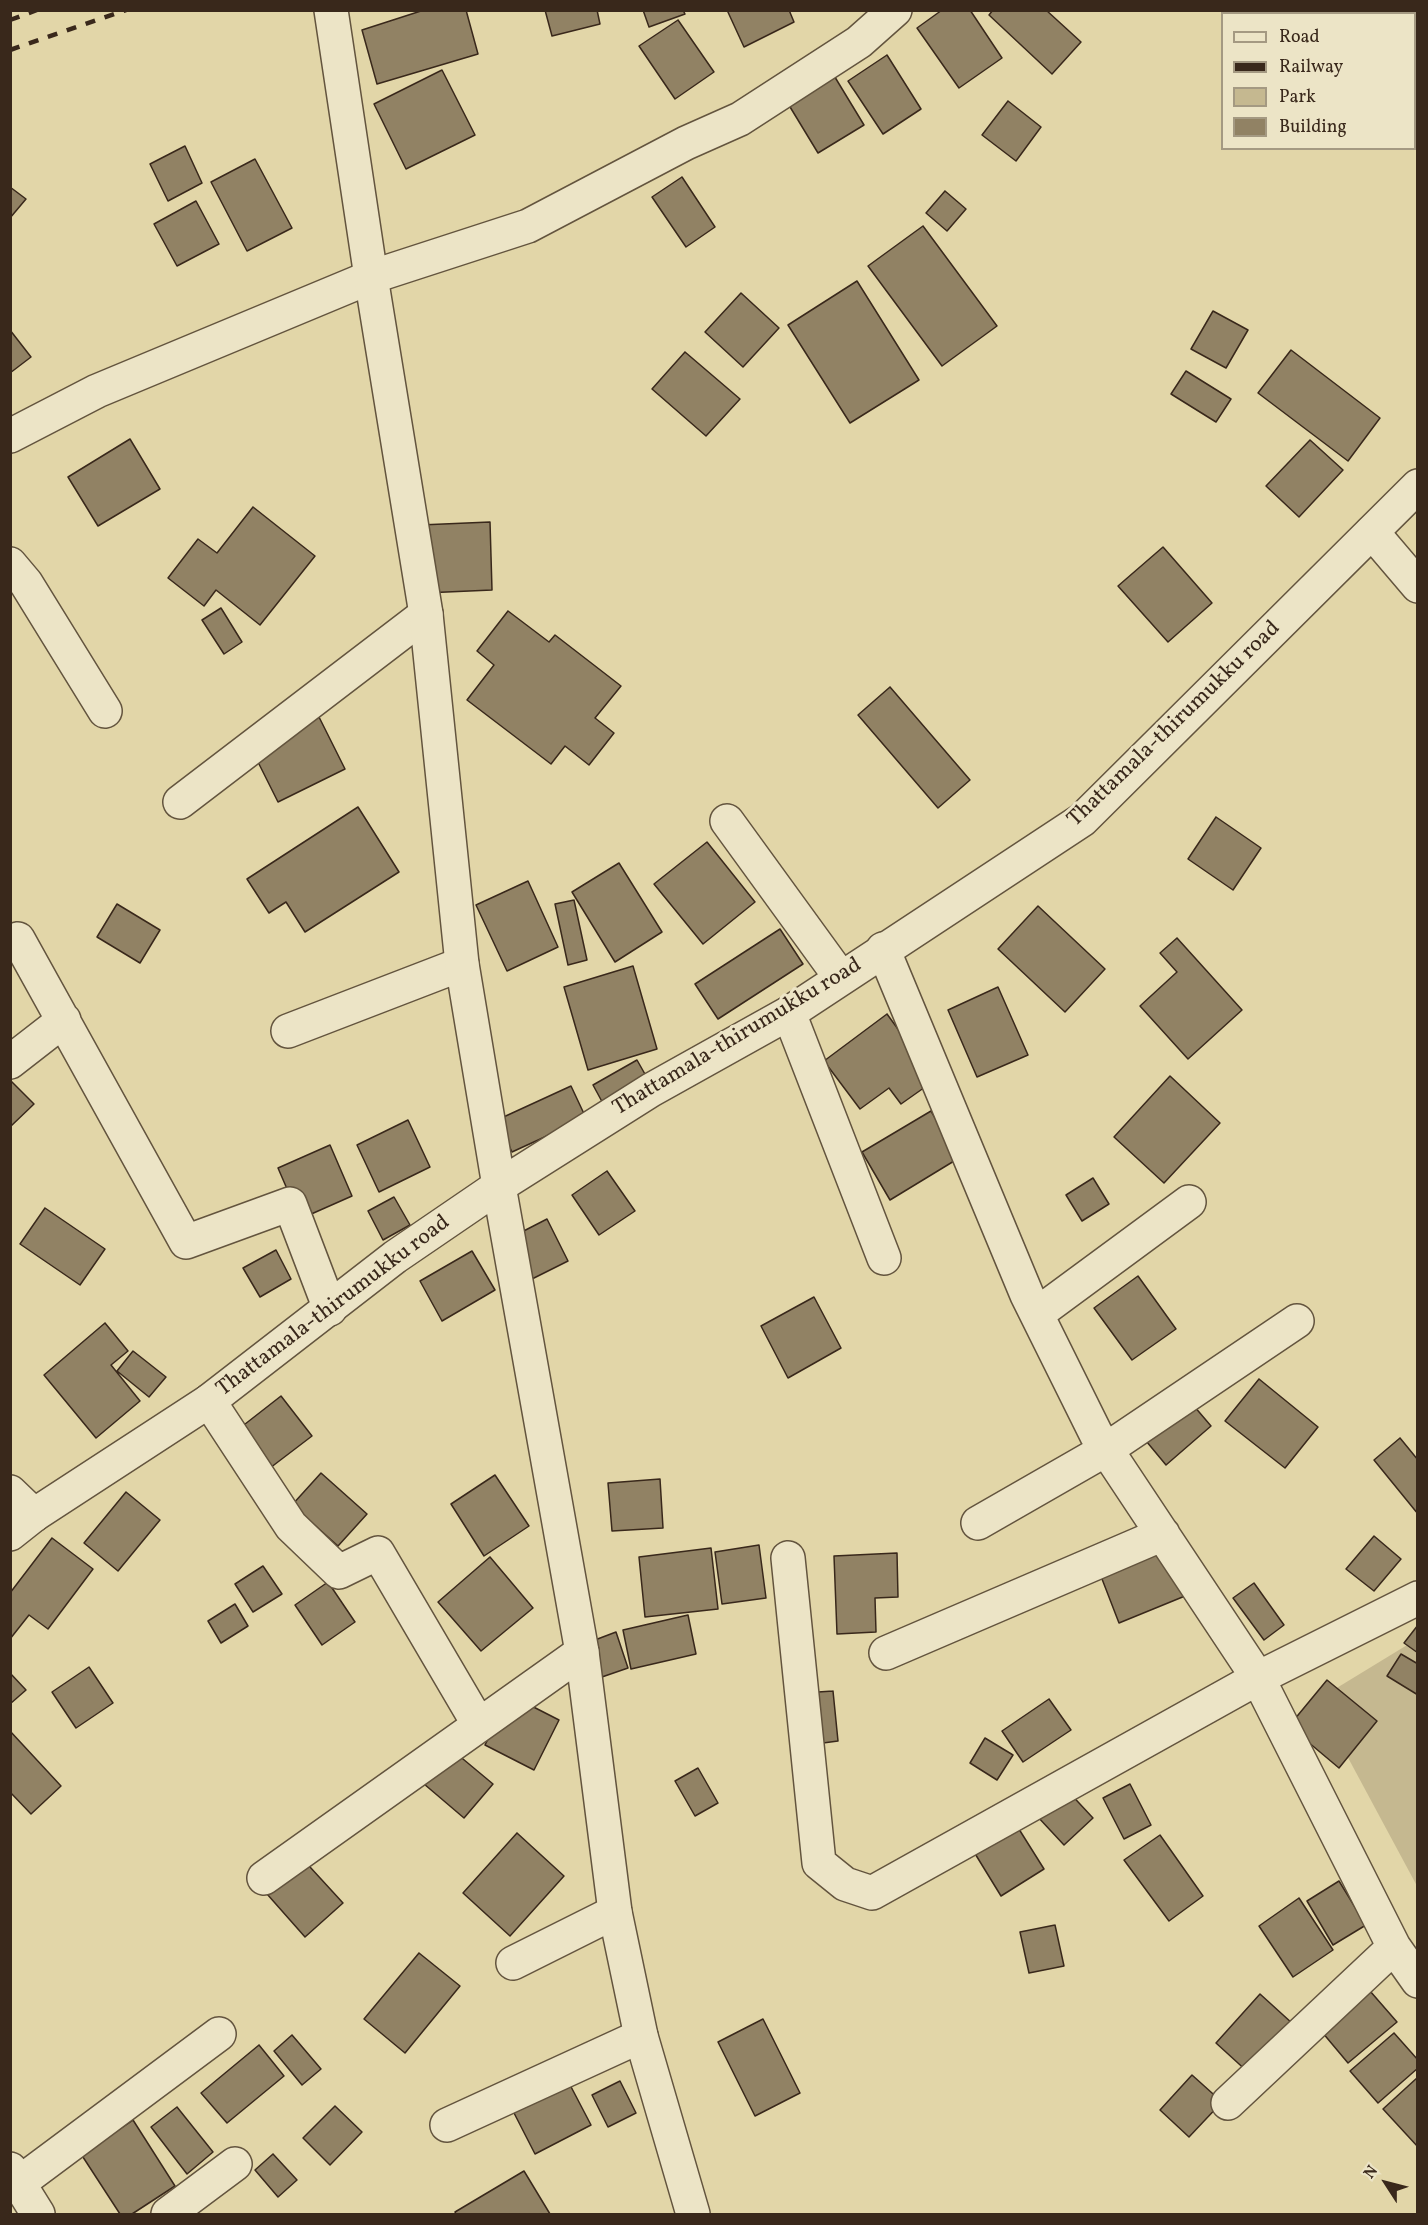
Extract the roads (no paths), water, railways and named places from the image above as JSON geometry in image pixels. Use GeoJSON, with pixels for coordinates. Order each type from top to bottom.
{"type":"FeatureCollection","features":[{"type":"Feature","properties":{"kind":"street"},"geometry":{"type":"LineString","coordinates":[[331,10],[371,277],[426,614],[462,964],[582,1652],[615,1912],[641,2036],[693,2214]]}},
{"type":"Feature","properties":{"kind":"street"},"geometry":{"type":"LineString","coordinates":[[10,436],[96,391],[371,277],[528,226],[686,143],[740,119],[859,42],[895,10]]}},
{"type":"Feature","properties":{"kind":"street","name":"Thattamala-thirumukku road"},"geometry":{"type":"LineString","coordinates":[[22,1524],[209,1401],[395,1257],[499,1186],[651,1090],[789,1012],[1082,820],[1418,486]]}},
{"type":"Feature","properties":{"kind":"street"},"geometry":{"type":"LineString","coordinates":[[1372,531],[1418,586]]}},
{"type":"Feature","properties":{"kind":"street"},"geometry":{"type":"LineString","coordinates":[[10,564],[26,583],[105,711]]}},
{"type":"Feature","properties":{"kind":"street"},"geometry":{"type":"LineString","coordinates":[[180,802],[426,614]]}},
{"type":"Feature","properties":{"kind":"street"},"geometry":{"type":"LineString","coordinates":[[727,821],[841,978]]}},
{"type":"Feature","properties":{"kind":"street"},"geometry":{"type":"LineString","coordinates":[[18,939],[186,1242],[290,1204],[330,1309]]}},
{"type":"Feature","properties":{"kind":"street"},"geometry":{"type":"LineString","coordinates":[[883,949],[1037,1314],[1096,1434],[1258,1678],[1394,1947],[1418,1981]]}},
{"type":"Feature","properties":{"kind":"street"},"geometry":{"type":"LineString","coordinates":[[288,1031],[462,964]]}},
{"type":"Feature","properties":{"kind":"street"},"geometry":{"type":"LineString","coordinates":[[789,1012],[884,1258]]}},
{"type":"Feature","properties":{"kind":"street"},"geometry":{"type":"LineString","coordinates":[[10,1062],[64,1020]]}},
{"type":"Feature","properties":{"kind":"street"},"geometry":{"type":"LineString","coordinates":[[1037,1314],[1189,1202]]}},
{"type":"Feature","properties":{"kind":"street"},"geometry":{"type":"LineString","coordinates":[[978,1523],[1107,1449],[1297,1321]]}},
{"type":"Feature","properties":{"kind":"street"},"geometry":{"type":"LineString","coordinates":[[209,1401],[291,1527],[339,1572],[378,1553],[479,1725]]}},
{"type":"Feature","properties":{"kind":"street"},"geometry":{"type":"LineString","coordinates":[[10,1492],[22,1524]]}},
{"type":"Feature","properties":{"kind":"street"},"geometry":{"type":"LineString","coordinates":[[886,1653],[1163,1534]]}},
{"type":"Feature","properties":{"kind":"street"},"geometry":{"type":"LineString","coordinates":[[788,1558],[819,1863],[845,1884],[872,1893],[1258,1678],[1418,1598]]}},
{"type":"Feature","properties":{"kind":"street"},"geometry":{"type":"LineString","coordinates":[[264,1878],[582,1652]]}},
{"type":"Feature","properties":{"kind":"street"},"geometry":{"type":"LineString","coordinates":[[513,1963],[615,1912]]}},
{"type":"Feature","properties":{"kind":"street"},"geometry":{"type":"LineString","coordinates":[[1228,2103],[1394,1947]]}},
{"type":"Feature","properties":{"kind":"street"},"geometry":{"type":"LineString","coordinates":[[38,2214],[15,2176],[219,2034]]}},
{"type":"Feature","properties":{"kind":"street"},"geometry":{"type":"LineString","coordinates":[[447,2124],[641,2036]]}},
{"type":"Feature","properties":{"kind":"street"},"geometry":{"type":"LineString","coordinates":[[168,2214],[234,2164]]}},
{"type":"Feature","properties":{"kind":"railway"},"geometry":{"type":"LineString","coordinates":[[10,20],[37,10]]}},
{"type":"Feature","properties":{"kind":"railway"},"geometry":{"type":"LineString","coordinates":[[10,50],[126,10]]}}]}
